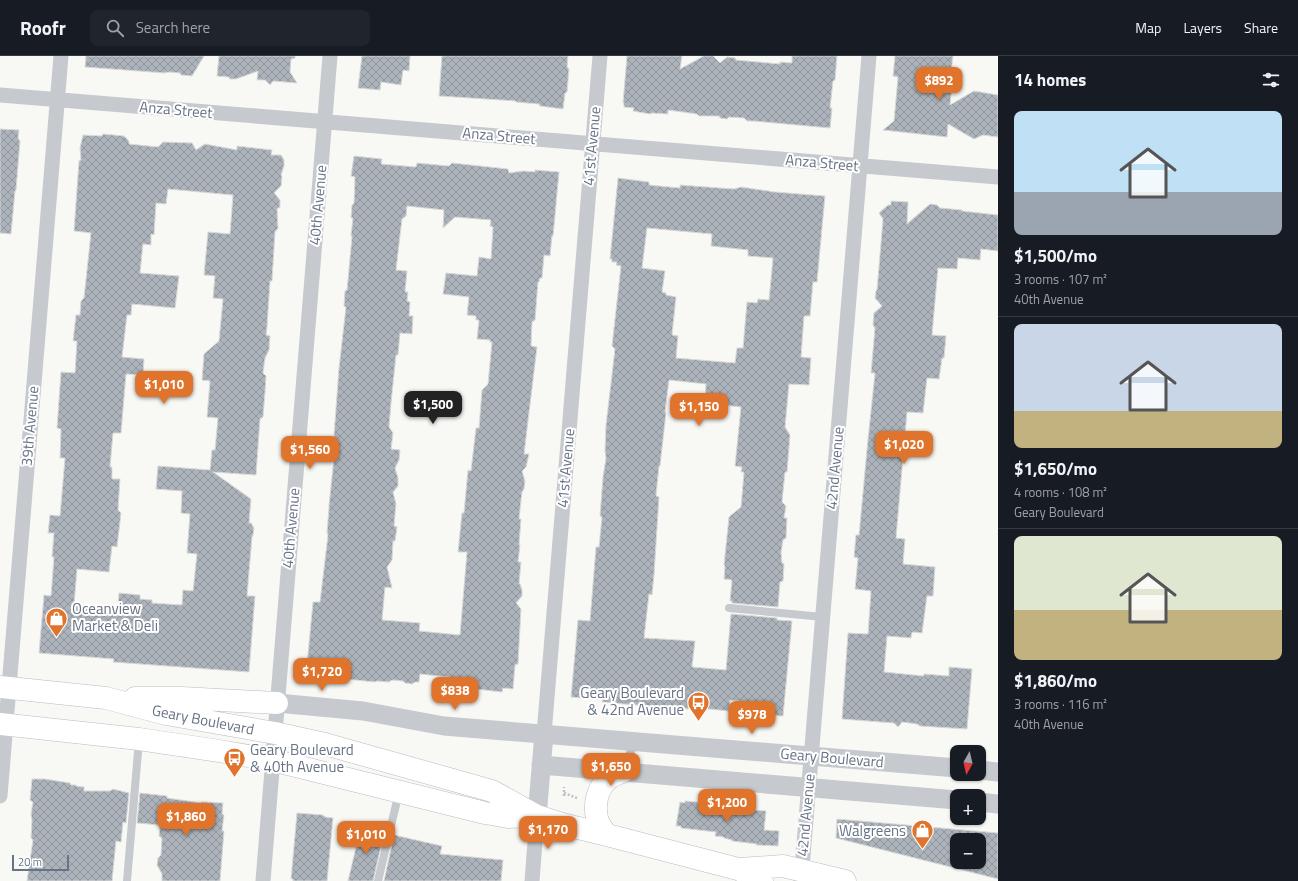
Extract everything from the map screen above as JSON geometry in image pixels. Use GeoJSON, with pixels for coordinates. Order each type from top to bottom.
{"type":"FeatureCollection","features":[{"type":"Feature","properties":{"kind":"main road","name":"Geary Boulevard"},"geometry":{"type":"LineString","coordinates":[[4,687],[106,698],[178,716],[275,733],[325,744],[492,791],[537,816],[562,824],[738,869],[762,881]]}},
{"type":"Feature","properties":{"kind":"main road"},"geometry":{"type":"LineString","coordinates":[[106,698],[189,698],[277,703]]}},
{"type":"Feature","properties":{"kind":"main road","name":"Geary Boulevard"},"geometry":{"type":"LineString","coordinates":[[3,724],[139,739],[214,750],[272,760],[485,813],[508,817],[537,816]]}},
{"type":"Feature","properties":{"kind":"main road"},"geometry":{"type":"LineString","coordinates":[[607,835],[600,826],[597,818],[596,800],[602,785],[609,779],[622,772]]}},
{"type":"Feature","properties":{"kind":"main road","name":"Geary Boulevard"},"geometry":{"type":"LineString","coordinates":[[738,869],[783,866],[801,876],[845,881]]}},
{"type":"Feature","properties":{"kind":"street","name":"39th Avenue"},"geometry":{"type":"LineString","coordinates":[[0,796],[4,687],[61,56]]}},
{"type":"Feature","properties":{"kind":"street","name":"40th Avenue"},"geometry":{"type":"LineString","coordinates":[[263,881],[330,56]]}},
{"type":"Feature","properties":{"kind":"street","name":"41st Avenue"},"geometry":{"type":"LineString","coordinates":[[532,881],[600,56]]}},
{"type":"Feature","properties":{"kind":"street","name":"42nd Avenue"},"geometry":{"type":"LineString","coordinates":[[801,876],[869,56]]}},
{"type":"Feature","properties":{"kind":"street","name":"Anza Street"},"geometry":{"type":"LineString","coordinates":[[0,95],[998,177]]}},
{"type":"Feature","properties":{"kind":"street","name":"Geary Boulevard"},"geometry":{"type":"LineString","coordinates":[[277,703],[363,711],[444,726],[950,767]]}},
{"type":"Feature","properties":{"kind":"street","name":"Geary Boulevard"},"geometry":{"type":"LineString","coordinates":[[541,765],[950,799]]}},
{"type":"Feature","properties":{"kind":"street"},"geometry":{"type":"LineString","coordinates":[[986,771],[998,772]]}},
{"type":"Feature","properties":{"kind":"street"},"geometry":{"type":"LineString","coordinates":[[986,803],[998,804]]}},
{"type":"Feature","properties":{"kind":"lane"},"geometry":{"type":"LineString","coordinates":[[729,608],[822,617]]}},
{"type":"Feature","properties":{"kind":"lane"},"geometry":{"type":"LineString","coordinates":[[127,881],[139,739]]}},
{"type":"Feature","properties":{"kind":"lane"},"geometry":{"type":"LineString","coordinates":[[622,772],[635,742]]}},
{"type":"Feature","properties":{"kind":"lane"},"geometry":{"type":"LineString","coordinates":[[378,881],[399,791]]}},
{"type":"Feature","properties":{"kind":"path"},"geometry":{"type":"LineString","coordinates":[[564,787],[564,795],[583,800]]}},
{"type":"Feature","properties":{"kind":"building"},"geometry":{"type":"Polygon","coordinates":[[[86,56],[204,56],[192,76],[181,75],[180,73],[85,67],[86,56]]]}},
{"type":"Feature","properties":{"kind":"building"},"geometry":{"type":"Polygon","coordinates":[[[219,56],[295,56],[295,58],[291,59],[290,72],[297,83],[273,81],[270,85],[265,80],[257,80],[258,71],[236,79],[217,76],[219,56]]]}},
{"type":"Feature","properties":{"kind":"building"},"geometry":{"type":"Polygon","coordinates":[[[362,56],[410,56],[409,71],[403,70],[401,85],[381,82],[380,90],[358,88],[362,56]]]}},
{"type":"Feature","properties":{"kind":"building"},"geometry":{"type":"Polygon","coordinates":[[[442,56],[568,56],[567,67],[569,69],[567,92],[565,93],[563,109],[516,101],[439,96],[442,56]]]}},
{"type":"Feature","properties":{"kind":"building"},"geometry":{"type":"Polygon","coordinates":[[[627,56],[682,56],[680,69],[704,56],[713,56],[720,63],[727,57],[735,58],[736,60],[780,64],[780,62],[792,63],[792,56],[837,56],[835,80],[833,81],[830,108],[832,108],[830,128],[747,121],[744,118],[729,117],[727,119],[720,118],[719,116],[699,116],[697,114],[668,110],[668,114],[650,114],[633,111],[634,108],[624,107],[623,103],[627,56]]]}},
{"type":"Feature","properties":{"kind":"building"},"geometry":{"type":"Polygon","coordinates":[[[895,56],[953,56],[950,105],[974,91],[998,95],[998,137],[983,135],[974,139],[948,124],[947,137],[883,130],[894,121],[898,77],[893,76],[895,56]]]}},
{"type":"Feature","properties":{"kind":"building"},"geometry":{"type":"Polygon","coordinates":[[[0,129],[19,130],[18,138],[20,141],[11,234],[0,233],[0,129]]]}},
{"type":"Feature","properties":{"kind":"building"},"geometry":{"type":"Polygon","coordinates":[[[103,134],[124,136],[129,141],[129,144],[158,147],[163,142],[192,143],[196,150],[205,144],[237,150],[237,146],[272,150],[271,155],[281,155],[284,160],[281,175],[281,186],[274,193],[280,200],[280,207],[277,209],[278,228],[275,232],[272,281],[270,281],[266,335],[270,336],[269,350],[265,358],[263,373],[266,376],[265,392],[263,417],[260,419],[256,475],[213,472],[251,499],[249,523],[251,523],[254,528],[247,596],[255,596],[249,672],[113,662],[114,659],[39,653],[44,595],[51,596],[54,533],[48,533],[50,515],[60,516],[65,458],[60,458],[61,429],[57,428],[61,372],[75,373],[77,341],[73,341],[76,315],[80,315],[81,301],[84,298],[91,233],[74,231],[79,161],[81,160],[80,148],[83,135],[102,136],[103,134]],[[168,189],[166,204],[156,203],[154,235],[151,234],[151,245],[143,244],[140,273],[179,276],[175,308],[132,304],[131,315],[127,315],[122,357],[144,359],[143,375],[126,374],[121,433],[113,433],[110,467],[112,467],[112,479],[120,479],[118,510],[121,513],[117,547],[112,546],[109,572],[77,569],[74,605],[118,606],[119,593],[140,595],[140,599],[152,600],[152,603],[182,605],[183,590],[193,591],[197,554],[187,553],[190,514],[181,513],[182,491],[156,489],[158,466],[210,470],[212,450],[215,450],[218,418],[207,417],[210,381],[202,380],[204,354],[219,341],[223,299],[213,298],[215,276],[204,275],[208,232],[230,234],[233,195],[168,189]]]}},
{"type":"Feature","properties":{"kind":"building"},"geometry":{"type":"Polygon","coordinates":[[[354,156],[382,159],[381,164],[416,167],[417,163],[449,166],[452,163],[508,169],[509,173],[523,171],[535,172],[535,170],[559,172],[550,256],[544,255],[542,278],[540,278],[538,282],[535,320],[532,322],[531,346],[537,347],[524,454],[529,454],[526,467],[522,471],[525,481],[522,492],[519,519],[521,519],[518,562],[521,562],[519,584],[522,590],[522,596],[516,603],[521,609],[518,664],[515,665],[513,689],[503,688],[502,692],[467,688],[468,679],[420,674],[419,682],[412,684],[392,680],[389,682],[375,682],[306,675],[313,602],[320,602],[328,535],[339,368],[346,307],[344,306],[345,291],[347,290],[352,237],[353,218],[351,218],[352,205],[354,203],[355,177],[351,176],[354,156]],[[407,206],[406,216],[402,219],[396,270],[407,271],[405,292],[408,292],[407,301],[410,302],[409,316],[413,316],[412,334],[400,333],[391,403],[389,427],[393,433],[391,449],[400,450],[399,460],[395,468],[398,478],[398,486],[393,492],[396,504],[394,526],[397,527],[395,541],[393,541],[392,560],[387,567],[392,588],[385,587],[382,620],[420,623],[419,631],[460,635],[467,552],[458,552],[462,513],[464,513],[468,470],[471,471],[476,428],[479,428],[482,390],[488,384],[492,342],[490,342],[490,340],[477,339],[479,320],[476,320],[476,316],[467,315],[469,297],[443,294],[446,273],[477,276],[479,257],[491,259],[493,227],[490,226],[491,220],[455,217],[443,228],[444,210],[407,206]]]}},
{"type":"Feature","properties":{"kind":"building"},"geometry":{"type":"Polygon","coordinates":[[[618,178],[649,182],[649,185],[680,188],[680,185],[734,189],[741,187],[775,192],[825,196],[817,282],[813,282],[810,316],[804,316],[801,357],[811,358],[809,385],[789,384],[785,427],[790,435],[787,472],[785,472],[782,502],[786,506],[784,518],[787,518],[786,538],[783,540],[781,553],[782,563],[784,564],[783,581],[780,582],[778,607],[732,603],[732,601],[730,601],[732,580],[724,579],[729,517],[741,507],[744,472],[741,472],[742,467],[735,466],[741,407],[705,403],[706,384],[669,380],[656,496],[659,497],[654,575],[652,595],[649,594],[644,638],[695,641],[692,667],[726,670],[731,614],[777,618],[777,620],[792,621],[783,716],[764,715],[765,704],[730,700],[729,711],[689,707],[688,709],[624,704],[602,702],[603,700],[571,697],[578,620],[590,621],[596,547],[599,547],[602,517],[600,516],[606,458],[606,425],[615,349],[612,346],[621,266],[616,265],[617,262],[612,262],[612,259],[610,259],[618,178]],[[647,228],[642,268],[665,271],[662,292],[666,293],[666,295],[676,297],[672,335],[678,336],[676,358],[735,363],[737,348],[743,348],[747,302],[757,303],[758,299],[769,300],[773,258],[748,256],[748,250],[711,246],[712,234],[647,228]]]}},
{"type":"Feature","properties":{"kind":"building"},"geometry":{"type":"Polygon","coordinates":[[[891,201],[908,202],[907,224],[930,204],[937,205],[940,208],[998,215],[998,251],[981,249],[980,260],[958,258],[957,269],[938,268],[932,335],[946,336],[944,358],[942,358],[939,379],[927,378],[923,413],[907,412],[896,538],[905,539],[903,564],[935,567],[933,596],[927,596],[922,633],[912,632],[911,638],[887,636],[884,672],[924,676],[924,674],[949,676],[949,667],[972,669],[967,729],[920,726],[917,724],[902,722],[898,727],[894,723],[842,719],[848,633],[868,634],[871,591],[855,589],[858,558],[854,557],[856,535],[859,535],[875,373],[871,373],[875,328],[873,325],[874,313],[882,306],[875,298],[883,219],[879,213],[888,205],[891,205],[891,201]]]}},
{"type":"Feature","properties":{"kind":"building"},"geometry":{"type":"Polygon","coordinates":[[[32,779],[45,779],[70,783],[71,785],[84,787],[84,791],[110,791],[113,789],[129,793],[126,823],[123,822],[121,842],[116,841],[112,881],[27,881],[33,840],[31,838],[31,814],[33,802],[30,800],[32,779]]]}},
{"type":"Feature","properties":{"kind":"building"},"geometry":{"type":"Polygon","coordinates":[[[140,793],[167,796],[167,798],[201,803],[223,803],[222,814],[224,815],[222,831],[224,831],[220,881],[162,881],[162,874],[157,865],[158,858],[161,855],[162,838],[159,836],[160,825],[137,823],[140,793]]]}},
{"type":"Feature","properties":{"kind":"building"},"geometry":{"type":"Polygon","coordinates":[[[685,801],[728,805],[744,809],[766,811],[764,830],[779,831],[778,846],[756,845],[757,844],[732,841],[724,837],[715,836],[716,832],[681,828],[681,826],[676,826],[680,802],[685,803],[685,801]]]}},
{"type":"Feature","properties":{"kind":"building"},"geometry":{"type":"Polygon","coordinates":[[[297,813],[323,815],[325,817],[333,818],[327,881],[293,881],[293,879],[291,879],[297,813]]]}},
{"type":"Feature","properties":{"kind":"building","name":"Walgreens"},"geometry":{"type":"Polygon","coordinates":[[[837,819],[998,833],[998,879],[958,869],[986,869],[986,833],[950,833],[950,867],[836,838],[837,819]]]}},
{"type":"Feature","properties":{"kind":"building"},"geometry":{"type":"Polygon","coordinates":[[[361,826],[383,831],[384,833],[373,881],[348,881],[361,826]]]}},
{"type":"Feature","properties":{"kind":"building"},"geometry":{"type":"Polygon","coordinates":[[[394,835],[442,846],[440,854],[503,860],[501,881],[384,881],[394,835]]]}},
{"type":"Feature","properties":{"kind":"place","name":"Oceanview Market & Deli"},"geometry":{"type":"Point","coordinates":[56,638]}},
{"type":"Feature","properties":{"kind":"place","name":"Geary Boulevard & 42nd Avenue"},"geometry":{"type":"Point","coordinates":[699,722]}},
{"type":"Feature","properties":{"kind":"place","name":"Geary Boulevard & 40th Avenue"},"geometry":{"type":"Point","coordinates":[234,778]}},
{"type":"Feature","properties":{"kind":"place","name":"Walgreens"},"geometry":{"type":"Point","coordinates":[922,850]}}]}
